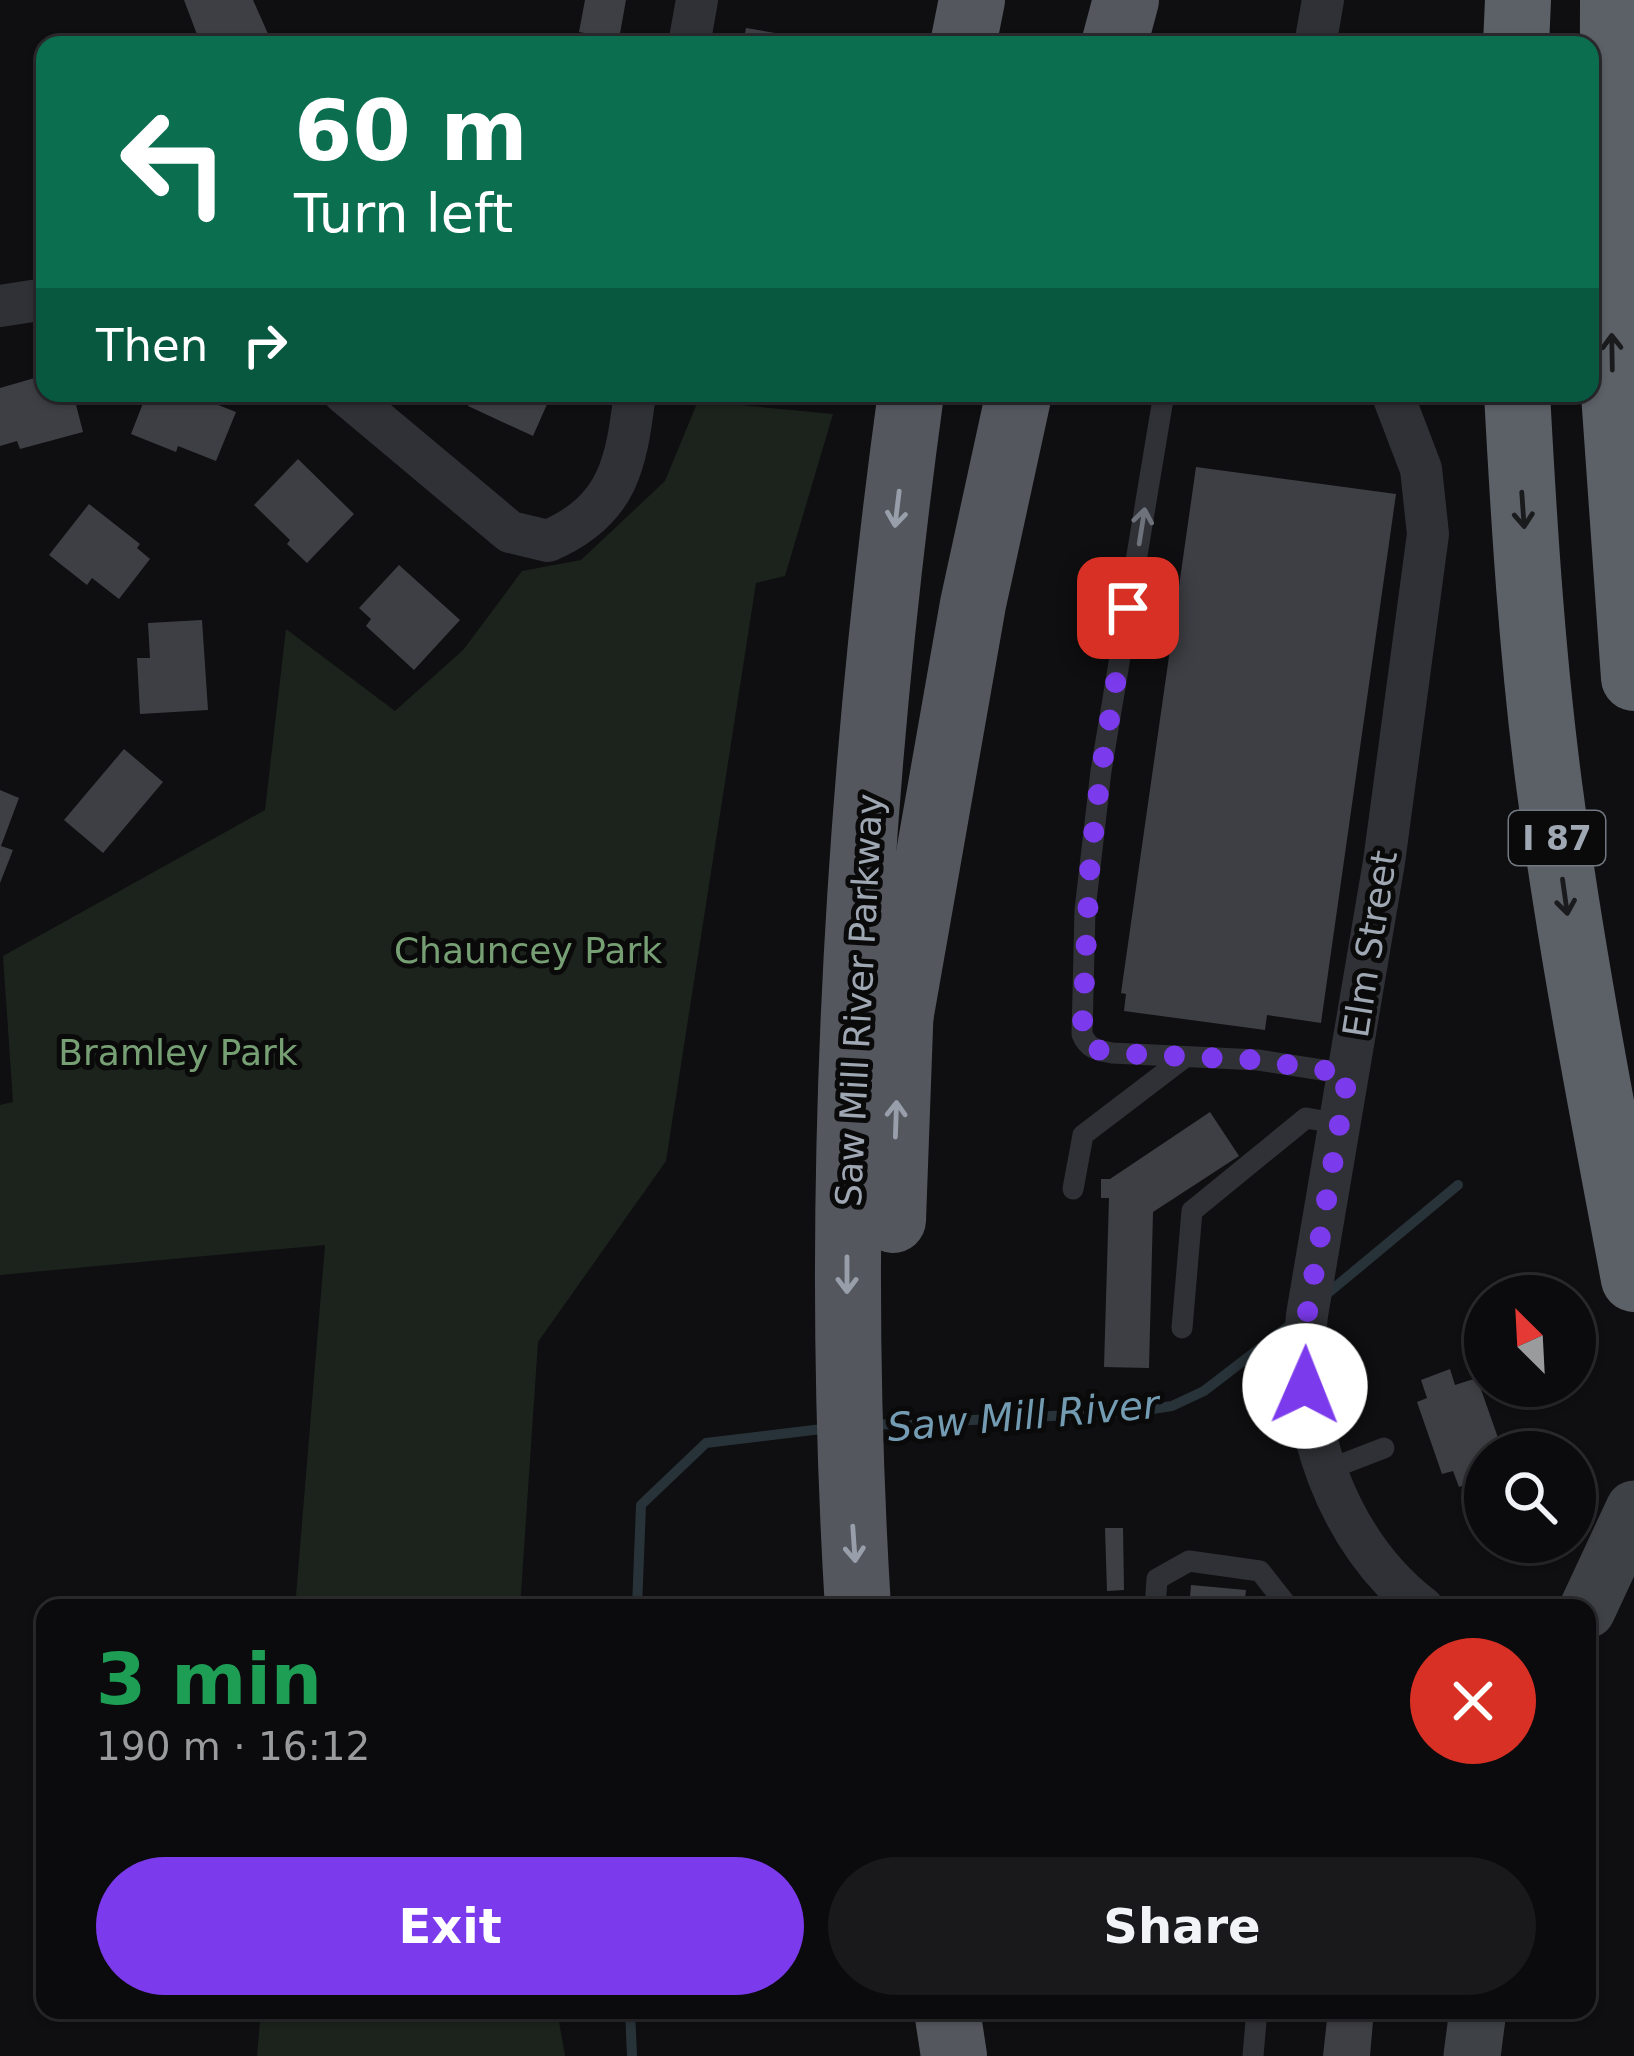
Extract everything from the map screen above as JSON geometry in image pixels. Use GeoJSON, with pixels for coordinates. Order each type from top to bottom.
{"type":"FeatureCollection","features":[{"type":"Feature","properties":{"kind":"highway"},"geometry":{"type":"LineString","coordinates":[[965,36],[972,0]]}},
{"type":"Feature","properties":{"kind":"highway"},"geometry":{"type":"LineString","coordinates":[[1012,36],[1018,0]]}},
{"type":"Feature","properties":{"kind":"highway"},"geometry":{"type":"LineString","coordinates":[[1116,36],[1126,0]]}},
{"type":"Feature","properties":{"kind":"highway"},"geometry":{"type":"LineString","coordinates":[[1516,36],[1518,0]]}},
{"type":"Feature","properties":{"kind":"highway"},"geometry":{"type":"LineString","coordinates":[[1613,0],[1612,365],[1634,678]]}},
{"type":"Feature","properties":{"kind":"highway","name":"Saw Mill River Parkway"},"geometry":{"type":"LineString","coordinates":[[859,1599],[873,1479],[870,1363],[850,1110],[865,839],[910,402]]}},
{"type":"Feature","properties":{"kind":"highway","name":"Saw Mill River Parkway"},"geometry":{"type":"LineString","coordinates":[[870,1363],[916,751],[956,402]]}},
{"type":"Feature","properties":{"kind":"highway"},"geometry":{"type":"LineString","coordinates":[[899,1019],[973,604],[1016,402]]}},
{"type":"Feature","properties":{"kind":"highway","name":"I 87"},"geometry":{"type":"LineString","coordinates":[[1517,402],[1523,515],[1549,781],[1590,1049],[1634,1279]]}},
{"type":"Feature","properties":{"kind":"highway","name":"Saw Mill River Parkway"},"geometry":{"type":"LineString","coordinates":[[873,1479],[901,1599]]}},
{"type":"Feature","properties":{"kind":"highway"},"geometry":{"type":"LineString","coordinates":[[903,2019],[909,2056]]}},
{"type":"Feature","properties":{"kind":"highway"},"geometry":{"type":"LineString","coordinates":[[948,2019],[954,2056]]}},
{"type":"Feature","properties":{"kind":"main road"},"geometry":{"type":"LineString","coordinates":[[1592,1599],[1634,1509]]}},
{"type":"Feature","properties":{"kind":"main road"},"geometry":{"type":"LineString","coordinates":[[1472,2056],[1477,2019]]}},
{"type":"Feature","properties":{"kind":"street"},"geometry":{"type":"LineString","coordinates":[[691,36],[697,0]]}},
{"type":"Feature","properties":{"kind":"street"},"geometry":{"type":"LineString","coordinates":[[1317,36],[1323,0]]}},
{"type":"Feature","properties":{"kind":"street"},"geometry":{"type":"LineString","coordinates":[[0,306],[36,300]]}},
{"type":"Feature","properties":{"kind":"street"},"geometry":{"type":"LineString","coordinates":[[355,402],[510,532],[548,542],[592,516],[627,459],[634,402]]}},
{"type":"Feature","properties":{"kind":"street","name":"Elm Street"},"geometry":{"type":"LineString","coordinates":[[1395,402],[1421,469],[1428,534],[1384,862],[1305,1335],[1305,1386],[1311,1425],[1327,1470],[1374,1559],[1412,1599]]}},
{"type":"Feature","properties":{"kind":"lane"},"geometry":{"type":"LineString","coordinates":[[1162,402],[1101,771],[1085,910],[1081,1023],[1086,1044],[1096,1050],[1258,1060],[1348,1074]]}},
{"type":"Feature","properties":{"kind":"lane"},"geometry":{"type":"LineString","coordinates":[[1073,1190],[1083,1135],[1184,1058]]}},
{"type":"Feature","properties":{"kind":"lane"},"geometry":{"type":"LineString","coordinates":[[1183,1328],[1192,1211],[1306,1118],[1340,1124]]}},
{"type":"Feature","properties":{"kind":"lane"},"geometry":{"type":"LineString","coordinates":[[1327,1470],[1384,1448]]}},
{"type":"Feature","properties":{"kind":"lane"},"geometry":{"type":"LineString","coordinates":[[1156,1599],[1157,1579],[1189,1562],[1260,1571],[1282,1599]]}},
{"type":"Feature","properties":{"kind":"lane"},"geometry":{"type":"LineString","coordinates":[[1253,2056],[1256,2019]]}},
{"type":"Feature","properties":{"kind":"green space","name":"Chauncey Park"},"geometry":{"type":"Polygon","coordinates":[[[698,402],[833,414],[785,576],[756,583],[666,1161],[538,1342],[521,1599],[296,1599],[325,1245],[0,1275],[0,1105],[13,1102],[3,956],[265,810],[286,629],[395,711],[464,649],[522,571],[581,560],[665,481],[698,402]]]}},
{"type":"Feature","properties":{"kind":"green space"},"geometry":{"type":"Polygon","coordinates":[[[260,2019],[559,2019],[565,2056],[257,2056],[260,2019]]]}},
{"type":"Feature","properties":{"kind":"building"},"geometry":{"type":"Polygon","coordinates":[[[184,0],[253,0],[269,36],[198,36],[184,0]]]}},
{"type":"Feature","properties":{"kind":"building"},"geometry":{"type":"Polygon","coordinates":[[[585,0],[626,0],[620,36],[579,32],[585,0]]]}},
{"type":"Feature","properties":{"kind":"building"},"geometry":{"type":"Polygon","coordinates":[[[746,28],[792,36],[745,36],[746,28]]]}},
{"type":"Feature","properties":{"kind":"building"},"geometry":{"type":"Polygon","coordinates":[[[36,378],[36,402],[75,402],[83,432],[20,449],[17,441],[0,446],[0,388],[36,378]]]}},
{"type":"Feature","properties":{"kind":"building"},"geometry":{"type":"Polygon","coordinates":[[[143,402],[211,402],[236,412],[216,461],[131,434],[143,402]]]}},
{"type":"Feature","properties":{"kind":"building"},"geometry":{"type":"Polygon","coordinates":[[[470,402],[548,402],[533,436],[468,406],[470,402]]]}},
{"type":"Feature","properties":{"kind":"building"},"geometry":{"type":"Polygon","coordinates":[[[298,459],[354,514],[307,563],[254,505],[298,459]]]}},
{"type":"Feature","properties":{"kind":"building"},"geometry":{"type":"Polygon","coordinates":[[[1196,467],[1396,494],[1321,1023],[1267,1015],[1265,1030],[1124,1011],[1126,994],[1121,993],[1196,467]]]}},
{"type":"Feature","properties":{"kind":"building"},"geometry":{"type":"Polygon","coordinates":[[[89,504],[140,544],[137,548],[150,559],[119,599],[92,578],[87,585],[49,555],[89,504]]]}},
{"type":"Feature","properties":{"kind":"building"},"geometry":{"type":"Polygon","coordinates":[[[399,565],[460,620],[414,670],[366,626],[371,619],[359,608],[399,565]]]}},
{"type":"Feature","properties":{"kind":"building"},"geometry":{"type":"Polygon","coordinates":[[[202,620],[208,710],[140,714],[137,658],[150,658],[148,623],[202,620]]]}},
{"type":"Feature","properties":{"kind":"building"},"geometry":{"type":"Polygon","coordinates":[[[124,749],[163,782],[103,853],[64,820],[124,749]]]}},
{"type":"Feature","properties":{"kind":"building"},"geometry":{"type":"Polygon","coordinates":[[[0,790],[19,798],[1,846],[13,850],[0,883],[0,790]]]}},
{"type":"Feature","properties":{"kind":"building"},"geometry":{"type":"Polygon","coordinates":[[[1210,1112],[1239,1156],[1153,1212],[1149,1368],[1104,1367],[1109,1198],[1101,1198],[1101,1179],[1110,1179],[1210,1112]]]}},
{"type":"Feature","properties":{"kind":"building"},"geometry":{"type":"Polygon","coordinates":[[[1450,1369],[1455,1385],[1464,1382],[1464,1407],[1487,1407],[1496,1431],[1464,1431],[1464,1485],[1459,1487],[1453,1471],[1442,1474],[1417,1402],[1427,1398],[1421,1380],[1450,1369]]]}},
{"type":"Feature","properties":{"kind":"building"},"geometry":{"type":"Polygon","coordinates":[[[1105,1528],[1123,1528],[1124,1590],[1107,1591],[1105,1528]]]}},
{"type":"Feature","properties":{"kind":"building"},"geometry":{"type":"Polygon","coordinates":[[[1191,1585],[1246,1590],[1245,1599],[1190,1599],[1191,1585]]]}},
{"type":"Feature","properties":{"kind":"building"},"geometry":{"type":"Polygon","coordinates":[[[1327,2019],[1373,2019],[1370,2056],[1323,2056],[1327,2019]]]}},
{"type":"Feature","properties":{"kind":"waterway","name":"Saw Mill River"},"geometry":{"type":"LineString","coordinates":[[1322,1298],[1458,1185]]}},
{"type":"Feature","properties":{"kind":"waterway","name":"Saw Mill River"},"geometry":{"type":"LineString","coordinates":[[872,1425],[1172,1406],[1204,1391],[1294,1322]]}},
{"type":"Feature","properties":{"kind":"waterway","name":"Saw Mill River"},"geometry":{"type":"LineString","coordinates":[[637,1599],[641,1505],[706,1443],[830,1428]]}},
{"type":"Feature","properties":{"kind":"waterway","name":"Saw Mill River"},"geometry":{"type":"LineString","coordinates":[[630,2019],[632,2056]]}},
{"type":"Feature","properties":{"kind":"route"},"geometry":{"type":"LineString","coordinates":[[1128,608],[1101,771],[1085,910],[1082,1034],[1086,1044],[1112,1053],[1258,1060],[1348,1074],[1307,1315],[1305,1386]]}},
{"type":"Feature","properties":{"kind":"park label","name":"Bramley Park"},"geometry":{"type":"Point","coordinates":[178,1052]}}]}
